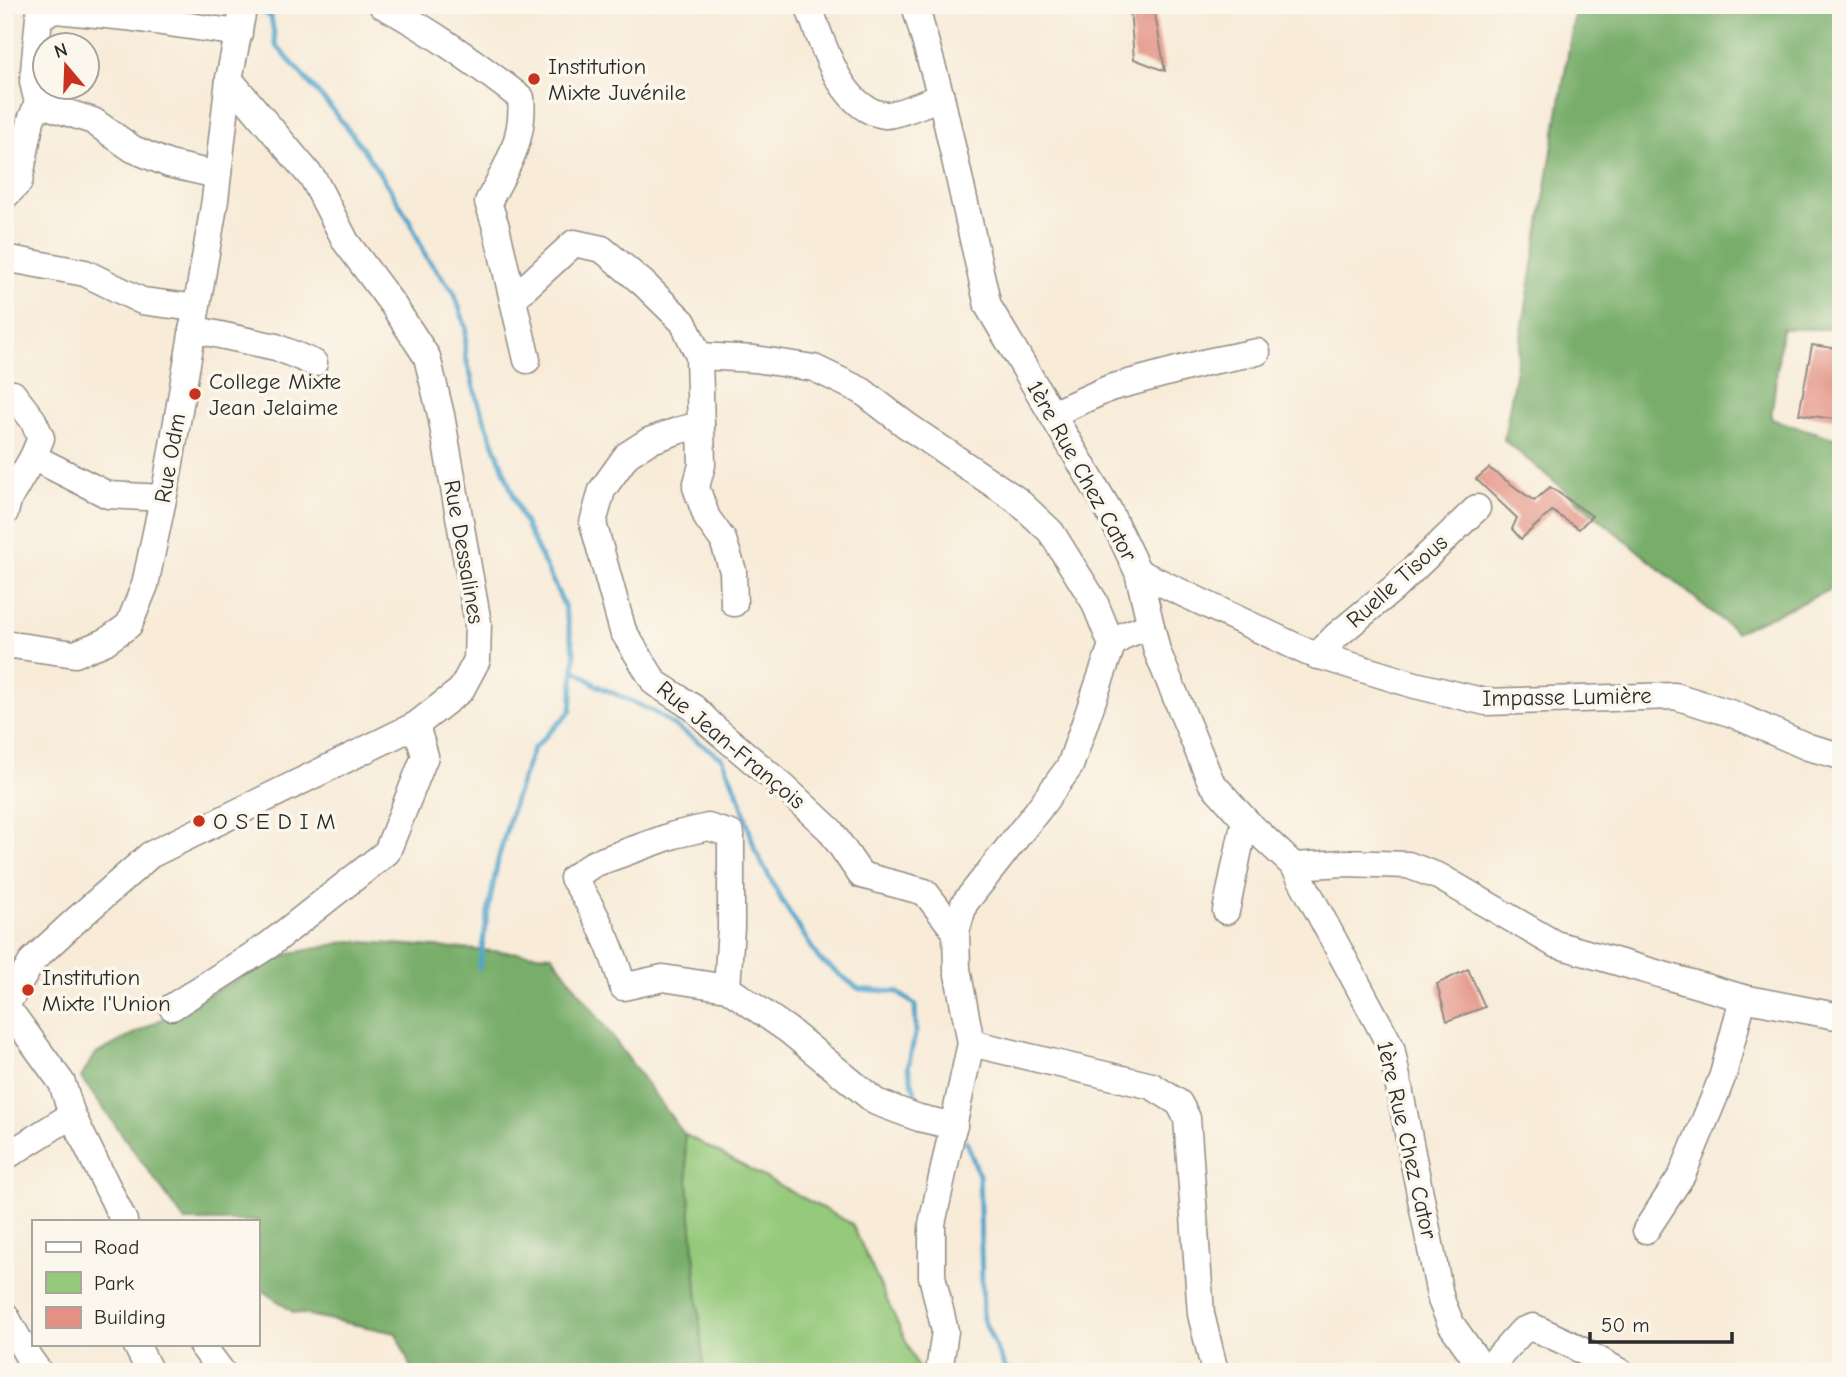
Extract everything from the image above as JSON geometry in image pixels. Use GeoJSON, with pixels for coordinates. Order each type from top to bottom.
{"type":"FeatureCollection","features":[{"type":"Feature","properties":{"kind":"street","name":"Rue Odm"},"geometry":{"type":"LineString","coordinates":[[5,644],[75,654],[105,642],[129,625],[145,585],[194,319],[229,79],[244,5]]}},
{"type":"Feature","properties":{"kind":"street"},"geometry":{"type":"LineString","coordinates":[[382,5],[410,20],[482,68],[521,98],[522,115],[511,161],[488,202],[527,360]]}},
{"type":"Feature","properties":{"kind":"street"},"geometry":{"type":"LineString","coordinates":[[808,5],[840,83],[854,99],[870,111],[887,115],[941,97]]}},
{"type":"Feature","properties":{"kind":"street","name":"1ère Rue Chez Cator"},"geometry":{"type":"LineString","coordinates":[[915,5],[941,97],[988,306],[1108,509],[1138,572],[1157,652],[1211,782],[1245,820],[1294,866],[1391,1047],[1441,1300],[1451,1324],[1485,1372]]}},
{"type":"Feature","properties":{"kind":"street"},"geometry":{"type":"LineString","coordinates":[[5,196],[19,182],[31,120],[38,103],[33,82],[39,16],[56,10],[239,33]]}},
{"type":"Feature","properties":{"kind":"street","name":"Rue Dessalines"},"geometry":{"type":"LineString","coordinates":[[5,1008],[33,960],[150,855],[416,725],[461,690],[477,660],[478,623],[441,415],[427,357],[393,305],[346,242],[314,180],[229,79]]}},
{"type":"Feature","properties":{"kind":"street"},"geometry":{"type":"LineString","coordinates":[[38,103],[93,121],[133,149],[169,164],[217,175]]}},
{"type":"Feature","properties":{"kind":"street"},"geometry":{"type":"LineString","coordinates":[[513,299],[574,243],[602,249],[643,282],[682,322],[699,356],[702,465],[696,487],[708,518],[723,540],[733,570],[734,603]]}},
{"type":"Feature","properties":{"kind":"street"},"geometry":{"type":"LineString","coordinates":[[5,258],[85,273],[142,301],[276,347],[314,363]]}},
{"type":"Feature","properties":{"kind":"street"},"geometry":{"type":"LineString","coordinates":[[1052,414],[1110,388],[1207,362],[1257,352]]}},
{"type":"Feature","properties":{"kind":"street"},"geometry":{"type":"LineString","coordinates":[[699,356],[755,359],[814,368],[862,391],[906,425],[1017,500],[1051,532],[1094,601],[1112,645]]}},
{"type":"Feature","properties":{"kind":"street"},"geometry":{"type":"LineString","coordinates":[[5,512],[8,500],[41,438],[33,419],[13,394]]}},
{"type":"Feature","properties":{"kind":"street","name":"Rue Jean-François"},"geometry":{"type":"LineString","coordinates":[[701,425],[649,441],[627,455],[602,490],[593,523],[623,631],[656,682],[694,708],[830,830],[861,875],[925,892],[956,932]]}},
{"type":"Feature","properties":{"kind":"street"},"geometry":{"type":"LineString","coordinates":[[33,457],[108,495],[163,498]]}},
{"type":"Feature","properties":{"kind":"street","name":"Ruelle Tisous"},"geometry":{"type":"LineString","coordinates":[[1317,656],[1336,636],[1394,588],[1477,508]]}},
{"type":"Feature","properties":{"kind":"street","name":"Impasse Lumière"},"geometry":{"type":"LineString","coordinates":[[1138,572],[1307,652],[1415,685],[1486,702],[1675,696],[1733,714],[1808,747],[1841,756]]}},
{"type":"Feature","properties":{"kind":"street"},"geometry":{"type":"LineString","coordinates":[[939,1372],[945,1331],[932,1276],[932,1224],[971,1043],[957,969],[956,932],[964,904],[1070,766],[1112,645],[1125,635],[1150,626]]}},
{"type":"Feature","properties":{"kind":"street"},"geometry":{"type":"LineString","coordinates":[[172,1007],[269,945],[387,852],[425,756],[416,725]]}},
{"type":"Feature","properties":{"kind":"street"},"geometry":{"type":"LineString","coordinates":[[1226,911],[1245,820]]}},
{"type":"Feature","properties":{"kind":"street"},"geometry":{"type":"LineString","coordinates":[[727,988],[731,927],[731,834],[708,827],[674,835],[593,864],[573,878],[603,929],[623,987],[663,978],[727,988],[788,1030],[876,1102],[919,1118],[954,1126]]}},
{"type":"Feature","properties":{"kind":"street"},"geometry":{"type":"LineString","coordinates":[[1294,866],[1345,863],[1408,865],[1440,877],[1555,944],[1743,998],[1841,1017]]}},
{"type":"Feature","properties":{"kind":"street"},"geometry":{"type":"LineString","coordinates":[[1646,1230],[1682,1175],[1723,1075],[1743,998]]}},
{"type":"Feature","properties":{"kind":"street"},"geometry":{"type":"LineString","coordinates":[[5,1008],[62,1083],[72,1115],[124,1220]]}},
{"type":"Feature","properties":{"kind":"street"},"geometry":{"type":"LineString","coordinates":[[971,1043],[1152,1086],[1179,1103],[1187,1118],[1201,1314],[1215,1372]]}},
{"type":"Feature","properties":{"kind":"street"},"geometry":{"type":"LineString","coordinates":[[5,1157],[72,1115]]}},
{"type":"Feature","properties":{"kind":"street"},"geometry":{"type":"LineString","coordinates":[[5,1315],[39,1372]]}},
{"type":"Feature","properties":{"kind":"street"},"geometry":{"type":"LineString","coordinates":[[1485,1372],[1522,1331],[1534,1327],[1620,1372]]}},
{"type":"Feature","properties":{"kind":"street"},"geometry":{"type":"LineString","coordinates":[[137,1346],[150,1372]]}},
{"type":"Feature","properties":{"kind":"street"},"geometry":{"type":"LineString","coordinates":[[202,1346],[222,1372]]}},
{"type":"Feature","properties":{"kind":"green space"},"geometry":{"type":"Polygon","coordinates":[[[1576,5],[1841,5],[1841,329],[1782,329],[1771,419],[1841,440],[1841,585],[1736,632],[1504,440],[1576,5]]]}},
{"type":"Feature","properties":{"kind":"green space"},"geometry":{"type":"Polygon","coordinates":[[[350,941],[552,955],[684,1134],[704,1372],[413,1372],[396,1333],[293,1312],[259,1287],[259,1220],[184,1220],[81,1078],[94,1055],[289,954],[350,941]]]}},
{"type":"Feature","properties":{"kind":"green space"},"geometry":{"type":"Polygon","coordinates":[[[684,1134],[852,1224],[920,1372],[704,1372],[684,1134]]]}},
{"type":"Feature","properties":{"kind":"building"},"geometry":{"type":"Polygon","coordinates":[[[1130,8],[1155,14],[1165,71],[1134,59],[1130,8]]]}},
{"type":"Feature","properties":{"kind":"building"},"geometry":{"type":"Polygon","coordinates":[[[1812,345],[1841,349],[1841,420],[1799,414],[1812,345]]]}},
{"type":"Feature","properties":{"kind":"building"},"geometry":{"type":"Polygon","coordinates":[[[1489,468],[1534,501],[1550,487],[1592,516],[1579,529],[1552,511],[1521,539],[1512,529],[1517,518],[1476,479],[1489,468]]]}},
{"type":"Feature","properties":{"kind":"building"},"geometry":{"type":"Polygon","coordinates":[[[1468,969],[1485,1007],[1447,1021],[1437,984],[1468,969]]]}},
{"type":"Feature","properties":{"kind":"waterway"},"geometry":{"type":"LineString","coordinates":[[250,5],[271,17],[276,45],[358,142],[411,223],[426,257],[454,292],[466,328],[465,354],[478,402],[520,513],[564,605],[575,656],[571,711],[533,749],[514,802],[498,860],[479,967]]}},
{"type":"Feature","properties":{"kind":"waterway"},"geometry":{"type":"LineString","coordinates":[[574,669],[596,685],[654,712],[722,758],[740,798],[755,850],[782,901],[819,959],[859,989],[897,992],[915,1005],[916,1030],[908,1067],[916,1096]]}},
{"type":"Feature","properties":{"kind":"waterway"},"geometry":{"type":"LineString","coordinates":[[966,1141],[979,1175],[983,1319],[1007,1372]]}},
{"type":"Feature","properties":{"kind":"place","name":"Institution Mixte Juvénile"},"geometry":{"type":"Point","coordinates":[534,79]}},
{"type":"Feature","properties":{"kind":"place","name":"College Mixte Jean Jelaime"},"geometry":{"type":"Point","coordinates":[195,394]}},
{"type":"Feature","properties":{"kind":"place","name":"O S E D I M"},"geometry":{"type":"Point","coordinates":[199,821]}},
{"type":"Feature","properties":{"kind":"place","name":"Institution Mixte l'Union"},"geometry":{"type":"Point","coordinates":[28,990]}}]}
